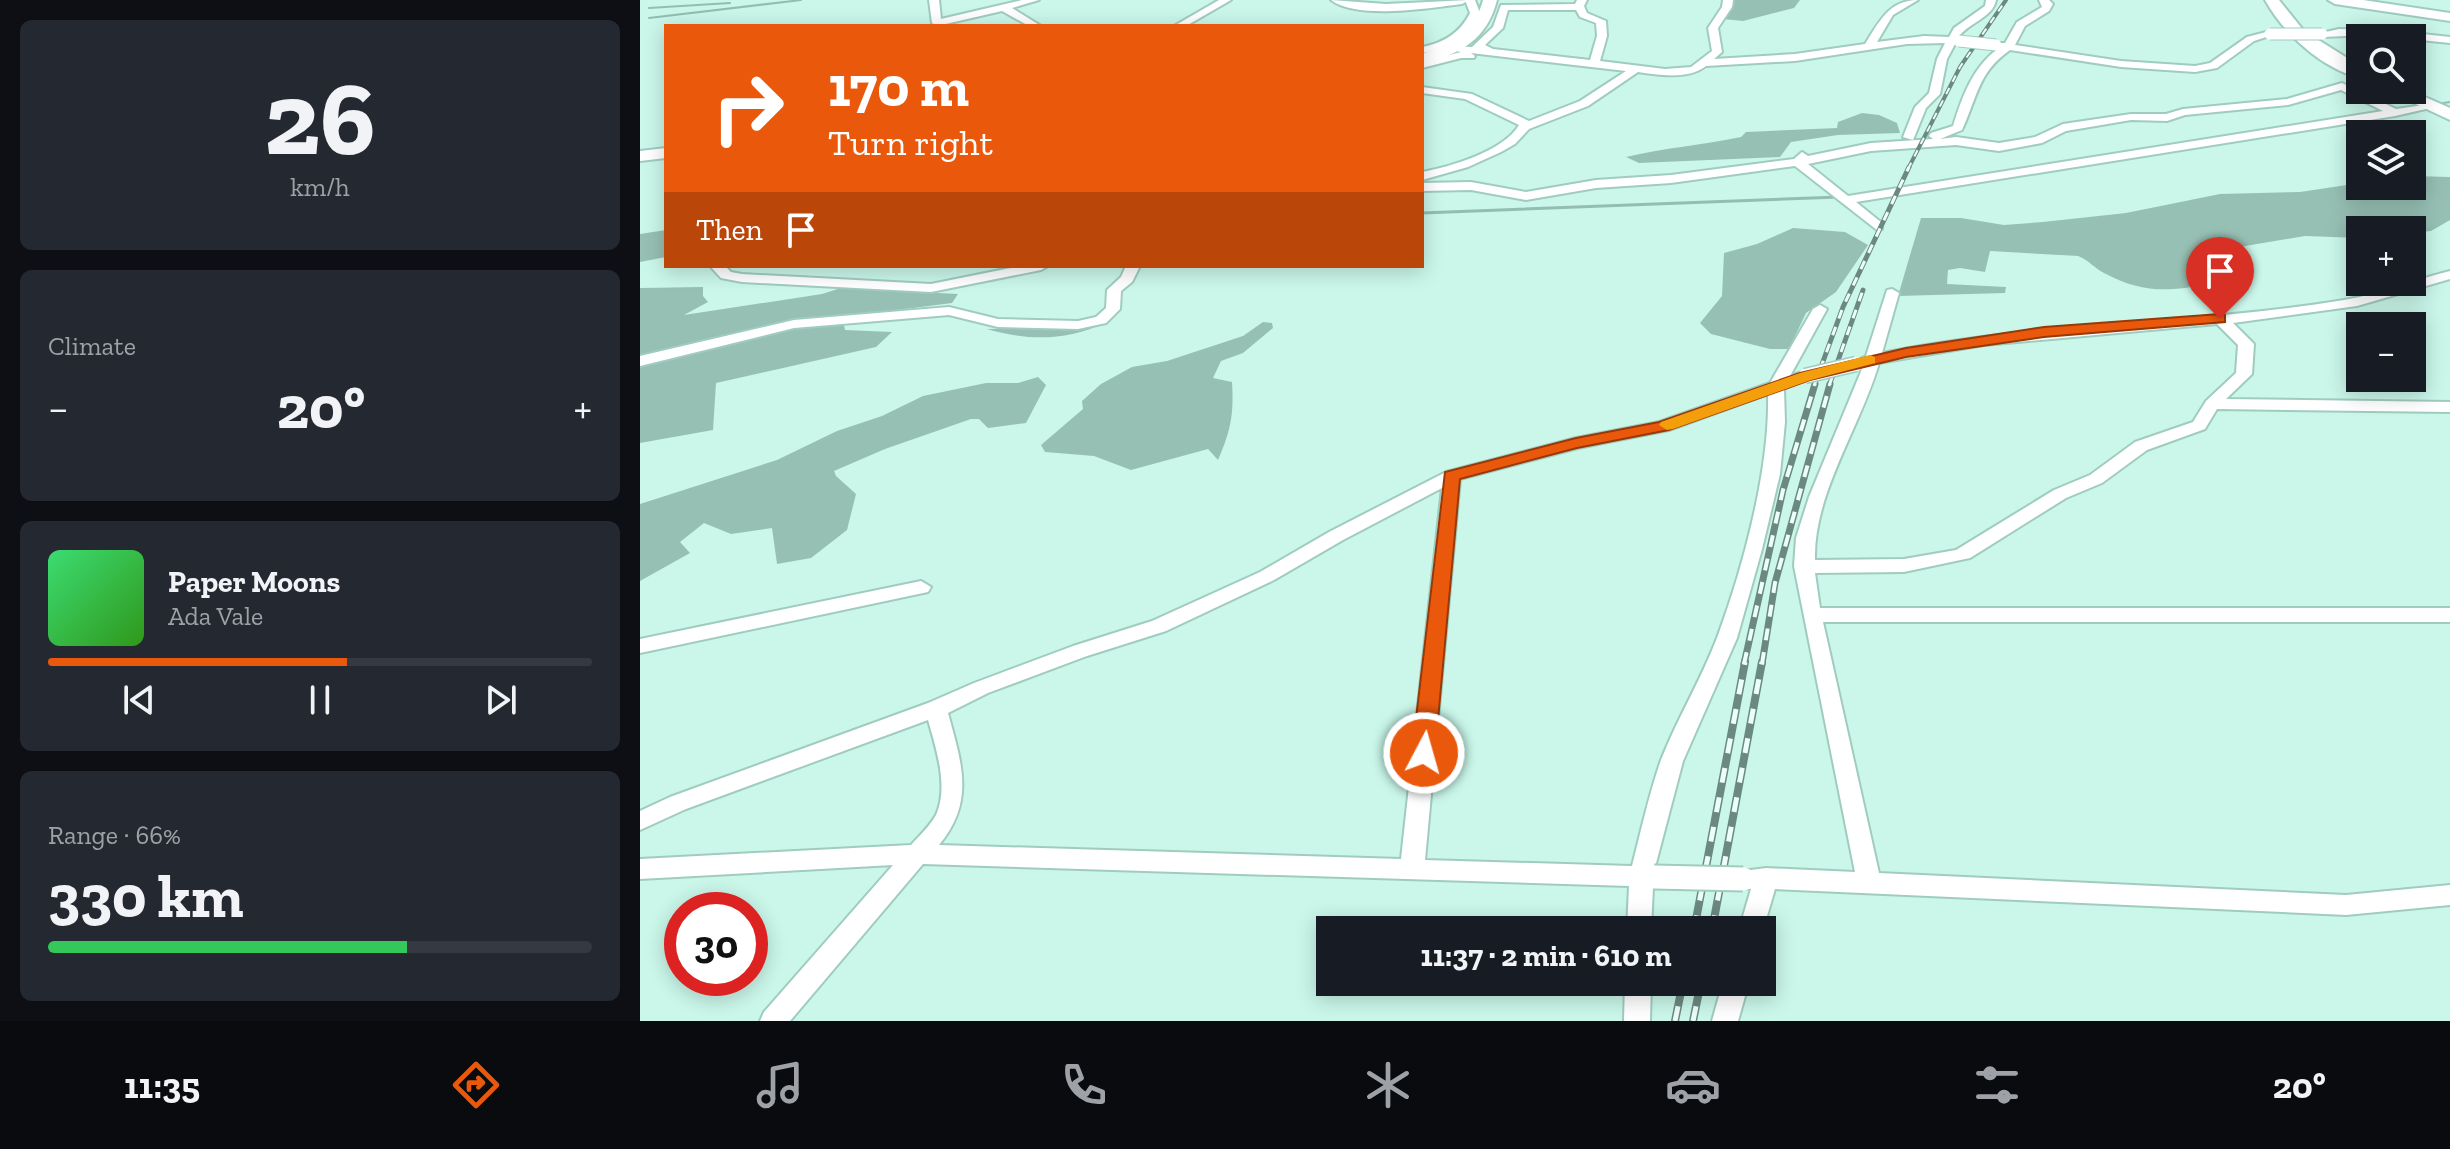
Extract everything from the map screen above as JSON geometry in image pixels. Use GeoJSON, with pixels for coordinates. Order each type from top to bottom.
{"type":"FeatureCollection","features":[{"type":"Feature","properties":{"kind":"main road"},"geometry":{"type":"LineString","coordinates":[[1338,0],[1370,7],[1462,0]]}},
{"type":"Feature","properties":{"kind":"main road"},"geometry":{"type":"LineString","coordinates":[[1424,58],[1454,48],[1480,30],[1490,0]]}},
{"type":"Feature","properties":{"kind":"main road"},"geometry":{"type":"LineString","coordinates":[[2272,0],[2280,15],[2303,38],[2346,64]]}},
{"type":"Feature","properties":{"kind":"main road"},"geometry":{"type":"LineString","coordinates":[[2335,0],[2450,17]]}},
{"type":"Feature","properties":{"kind":"main road"},"geometry":{"type":"LineString","coordinates":[[2426,101],[2447,108]]}},
{"type":"Feature","properties":{"kind":"main road"},"geometry":{"type":"LineString","coordinates":[[640,156],[664,153]]}},
{"type":"Feature","properties":{"kind":"street"},"geometry":{"type":"LineString","coordinates":[[934,0],[937,23],[1034,0]]}},
{"type":"Feature","properties":{"kind":"street"},"geometry":{"type":"LineString","coordinates":[[1183,24],[1226,0]]}},
{"type":"Feature","properties":{"kind":"street"},"geometry":{"type":"LineString","coordinates":[[1424,49],[1445,44],[1466,30],[1475,13],[1470,0]]}},
{"type":"Feature","properties":{"kind":"street"},"geometry":{"type":"LineString","coordinates":[[1454,48],[1594,65],[1685,72],[1705,63],[1717,52],[1713,28],[1727,7],[1728,0]]}},
{"type":"Feature","properties":{"kind":"street"},"geometry":{"type":"LineString","coordinates":[[1870,44],[1889,13],[1913,0]]}},
{"type":"Feature","properties":{"kind":"street"},"geometry":{"type":"LineString","coordinates":[[1909,137],[1921,107],[1934,94],[1942,59],[1956,40],[1958,30],[1990,7],[1991,0]]}},
{"type":"Feature","properties":{"kind":"street"},"geometry":{"type":"LineString","coordinates":[[1798,162],[1810,149],[1842,140],[1942,136],[1958,128],[1968,96],[1989,60],[2021,24],[2046,9],[2048,4],[2044,0]]}},
{"type":"Feature","properties":{"kind":"street"},"geometry":{"type":"LineString","coordinates":[[1530,58],[1531,54],[1477,47],[1498,28],[1504,7],[1581,3],[1583,15],[1601,21],[1602,36],[1594,65]]}},
{"type":"Feature","properties":{"kind":"street"},"geometry":{"type":"LineString","coordinates":[[1004,8],[1032,24]]}},
{"type":"Feature","properties":{"kind":"street"},"geometry":{"type":"LineString","coordinates":[[1705,63],[1822,55],[1870,44],[1921,38],[2002,46],[2133,66],[2201,69],[2213,66],[2256,36],[2270,34],[2384,31],[2450,40]]}},
{"type":"Feature","properties":{"kind":"street"},"geometry":{"type":"LineString","coordinates":[[1424,64],[1461,55],[1569,62]]}},
{"type":"Feature","properties":{"kind":"street"},"geometry":{"type":"LineString","coordinates":[[1424,176],[1449,170],[1514,141],[1526,126],[1568,114],[1595,100],[1635,69]]}},
{"type":"Feature","properties":{"kind":"street"},"geometry":{"type":"LineString","coordinates":[[1424,187],[1479,187],[1526,196],[1596,184],[1671,179],[1798,162],[1871,147],[1956,141],[1999,147],[2038,140],[2063,128],[2131,117],[2167,118],[2183,112],[2288,102],[2342,86],[2391,112]]}},
{"type":"Feature","properties":{"kind":"street"},"geometry":{"type":"LineString","coordinates":[[1424,90],[1477,99],[1523,121],[1526,126]]}},
{"type":"Feature","properties":{"kind":"street"},"geometry":{"type":"LineString","coordinates":[[1847,200],[2424,108]]}},
{"type":"Feature","properties":{"kind":"street"},"geometry":{"type":"LineString","coordinates":[[1798,162],[1877,226]]}},
{"type":"Feature","properties":{"kind":"street"},"geometry":{"type":"LineString","coordinates":[[719,268],[726,275],[742,278],[931,288],[1031,268]]}},
{"type":"Feature","properties":{"kind":"street"},"geometry":{"type":"LineString","coordinates":[[640,361],[794,324],[920,313],[949,311],[998,323],[1093,322],[1113,309],[1114,290],[1127,279],[1132,268]]}},
{"type":"Feature","properties":{"kind":"street"},"geometry":{"type":"LineString","coordinates":[[640,821],[678,803],[936,709],[981,688],[1159,626],[1237,591],[1452,476],[1576,443],[1663,426],[1805,376],[1863,362],[2044,332],[2220,319],[2345,304],[2450,275]]}},
{"type":"Feature","properties":{"kind":"street"},"geometry":{"type":"LineString","coordinates":[[1870,885],[1803,566],[1805,538],[1818,497],[1868,374],[1863,362],[1892,293]]}},
{"type":"Feature","properties":{"kind":"street"},"geometry":{"type":"LineString","coordinates":[[1641,916],[1672,761],[1727,638],[1753,549],[1771,474],[1777,422],[1776,386],[1820,309]]}},
{"type":"Feature","properties":{"kind":"street"},"geometry":{"type":"LineString","coordinates":[[1803,566],[1876,568],[1963,554],[2060,494],[2096,479],[2141,446],[2199,425],[2212,404],[2244,374],[2246,344],[2220,319]]}},
{"type":"Feature","properties":{"kind":"street"},"geometry":{"type":"LineString","coordinates":[[2212,404],[2450,407]]}},
{"type":"Feature","properties":{"kind":"street"},"geometry":{"type":"LineString","coordinates":[[1412,867],[1452,476]]}},
{"type":"Feature","properties":{"kind":"street"},"geometry":{"type":"LineString","coordinates":[[640,646],[921,587]]}},
{"type":"Feature","properties":{"kind":"street"},"geometry":{"type":"LineString","coordinates":[[1812,615],[2450,615]]}},
{"type":"Feature","properties":{"kind":"street"},"geometry":{"type":"LineString","coordinates":[[773,1021],[944,823],[952,807],[952,772],[936,709]]}},
{"type":"Feature","properties":{"kind":"street"},"geometry":{"type":"LineString","coordinates":[[640,869],[919,854],[1755,878],[2346,905],[2450,895]]}},
{"type":"Feature","properties":{"kind":"street"},"geometry":{"type":"LineString","coordinates":[[1752,916],[1755,878]]}},
{"type":"Feature","properties":{"kind":"street"},"geometry":{"type":"LineString","coordinates":[[1637,1021],[1638,996]]}},
{"type":"Feature","properties":{"kind":"street"},"geometry":{"type":"LineString","coordinates":[[1725,1021],[1732,996]]}},
{"type":"Feature","properties":{"kind":"shaded area"},"geometry":{"type":"Polygon","coordinates":[[[1723,0],[1800,0],[1794,8],[1743,21],[1723,19],[1723,0]]]}},
{"type":"Feature","properties":{"kind":"shaded area"},"geometry":{"type":"Polygon","coordinates":[[[1862,113],[1879,115],[1897,123],[1900,133],[1838,135],[1791,142],[1780,157],[1639,163],[1626,157],[1741,137],[1746,132],[1837,128],[1838,122],[1862,113]]]}},
{"type":"Feature","properties":{"kind":"shaded area"},"geometry":{"type":"Polygon","coordinates":[[[2426,176],[2450,177],[2450,220],[2426,232],[2426,216],[2346,216],[2346,237],[2305,236],[2210,252],[2199,256],[2208,284],[2167,289],[2117,280],[2078,256],[1990,251],[1985,272],[1960,268],[1948,270],[1947,284],[2006,287],[2005,293],[1898,296],[1921,218],[1961,218],[2004,225],[2126,213],[2220,194],[2300,192],[2346,185],[2346,200],[2426,200],[2426,176]]]}},
{"type":"Feature","properties":{"kind":"shaded area"},"geometry":{"type":"Polygon","coordinates":[[[1793,228],[1845,232],[1868,245],[1836,292],[1806,313],[1789,349],[1770,349],[1711,334],[1700,323],[1722,296],[1724,253],[1757,244],[1793,228]]]}},
{"type":"Feature","properties":{"kind":"shaded area"},"geometry":{"type":"Polygon","coordinates":[[[664,230],[664,257],[640,262],[640,234],[664,230]]]}},
{"type":"Feature","properties":{"kind":"shaded area"},"geometry":{"type":"Polygon","coordinates":[[[703,287],[703,296],[708,302],[684,315],[822,294],[841,288],[958,294],[952,303],[842,317],[845,330],[892,332],[876,347],[716,383],[713,430],[640,443],[640,288],[703,287]]]}},
{"type":"Feature","properties":{"kind":"shaded area"},"geometry":{"type":"Polygon","coordinates":[[[1263,322],[1272,323],[1273,328],[1243,353],[1221,361],[1213,378],[1232,382],[1231,422],[1218,460],[1208,449],[1131,470],[1094,456],[1045,452],[1041,445],[1083,409],[1082,401],[1101,384],[1132,367],[1167,361],[1243,336],[1263,322]]]}},
{"type":"Feature","properties":{"kind":"shaded area"},"geometry":{"type":"Polygon","coordinates":[[[1105,323],[1075,333],[1046,337],[1017,336],[987,329],[1079,328],[1105,323]]]}},
{"type":"Feature","properties":{"kind":"shaded area"},"geometry":{"type":"Polygon","coordinates":[[[1038,377],[1046,385],[1026,423],[988,428],[979,419],[971,419],[885,449],[834,471],[856,494],[847,530],[811,558],[777,564],[772,528],[731,534],[704,523],[680,542],[690,553],[640,581],[640,504],[777,460],[837,431],[882,416],[923,396],[986,383],[1018,383],[1038,377]]]}},
{"type":"Feature","properties":{"kind":"waterway"},"geometry":{"type":"LineString","coordinates":[[649,18],[801,0]]}},
{"type":"Feature","properties":{"kind":"waterway"},"geometry":{"type":"LineString","coordinates":[[649,8],[730,3]]}},
{"type":"Feature","properties":{"kind":"waterway"},"geometry":{"type":"LineString","coordinates":[[2437,104],[2450,102]]}},
{"type":"Feature","properties":{"kind":"waterway"},"geometry":{"type":"LineString","coordinates":[[1424,213],[1839,197]]}},
{"type":"Feature","properties":{"kind":"railway"},"geometry":{"type":"LineString","coordinates":[[1909,168],[1960,67],[2006,0]]}},
{"type":"Feature","properties":{"kind":"railway"},"geometry":{"type":"LineString","coordinates":[[1814,386],[1843,307],[1909,168]]}},
{"type":"Feature","properties":{"kind":"railway"},"geometry":{"type":"LineString","coordinates":[[1829,386],[1863,290]]}},
{"type":"Feature","properties":{"kind":"railway"},"geometry":{"type":"LineString","coordinates":[[1744,664],[1783,490],[1815,384]]}},
{"type":"Feature","properties":{"kind":"railway"},"geometry":{"type":"LineString","coordinates":[[1762,664],[1775,583],[1830,384]]}},
{"type":"Feature","properties":{"kind":"railway"},"geometry":{"type":"LineString","coordinates":[[1697,916],[1745,662]]}},
{"type":"Feature","properties":{"kind":"railway"},"geometry":{"type":"LineString","coordinates":[[1715,916],[1762,662]]}},
{"type":"Feature","properties":{"kind":"railway"},"geometry":{"type":"LineString","coordinates":[[1675,1021],[1680,996]]}},
{"type":"Feature","properties":{"kind":"railway"},"geometry":{"type":"LineString","coordinates":[[1693,1021],[1698,996]]}},
{"type":"Feature","properties":{"kind":"slow traffic"},"geometry":{"type":"LineString","coordinates":[[1667,425],[1805,376],[1870,360]]}},
{"type":"Feature","properties":{"kind":"route"},"geometry":{"type":"LineString","coordinates":[[1424,753],[1452,476],[1576,443],[1663,426],[1805,376],[1906,352],[2044,332],[2220,319]]}}]}
